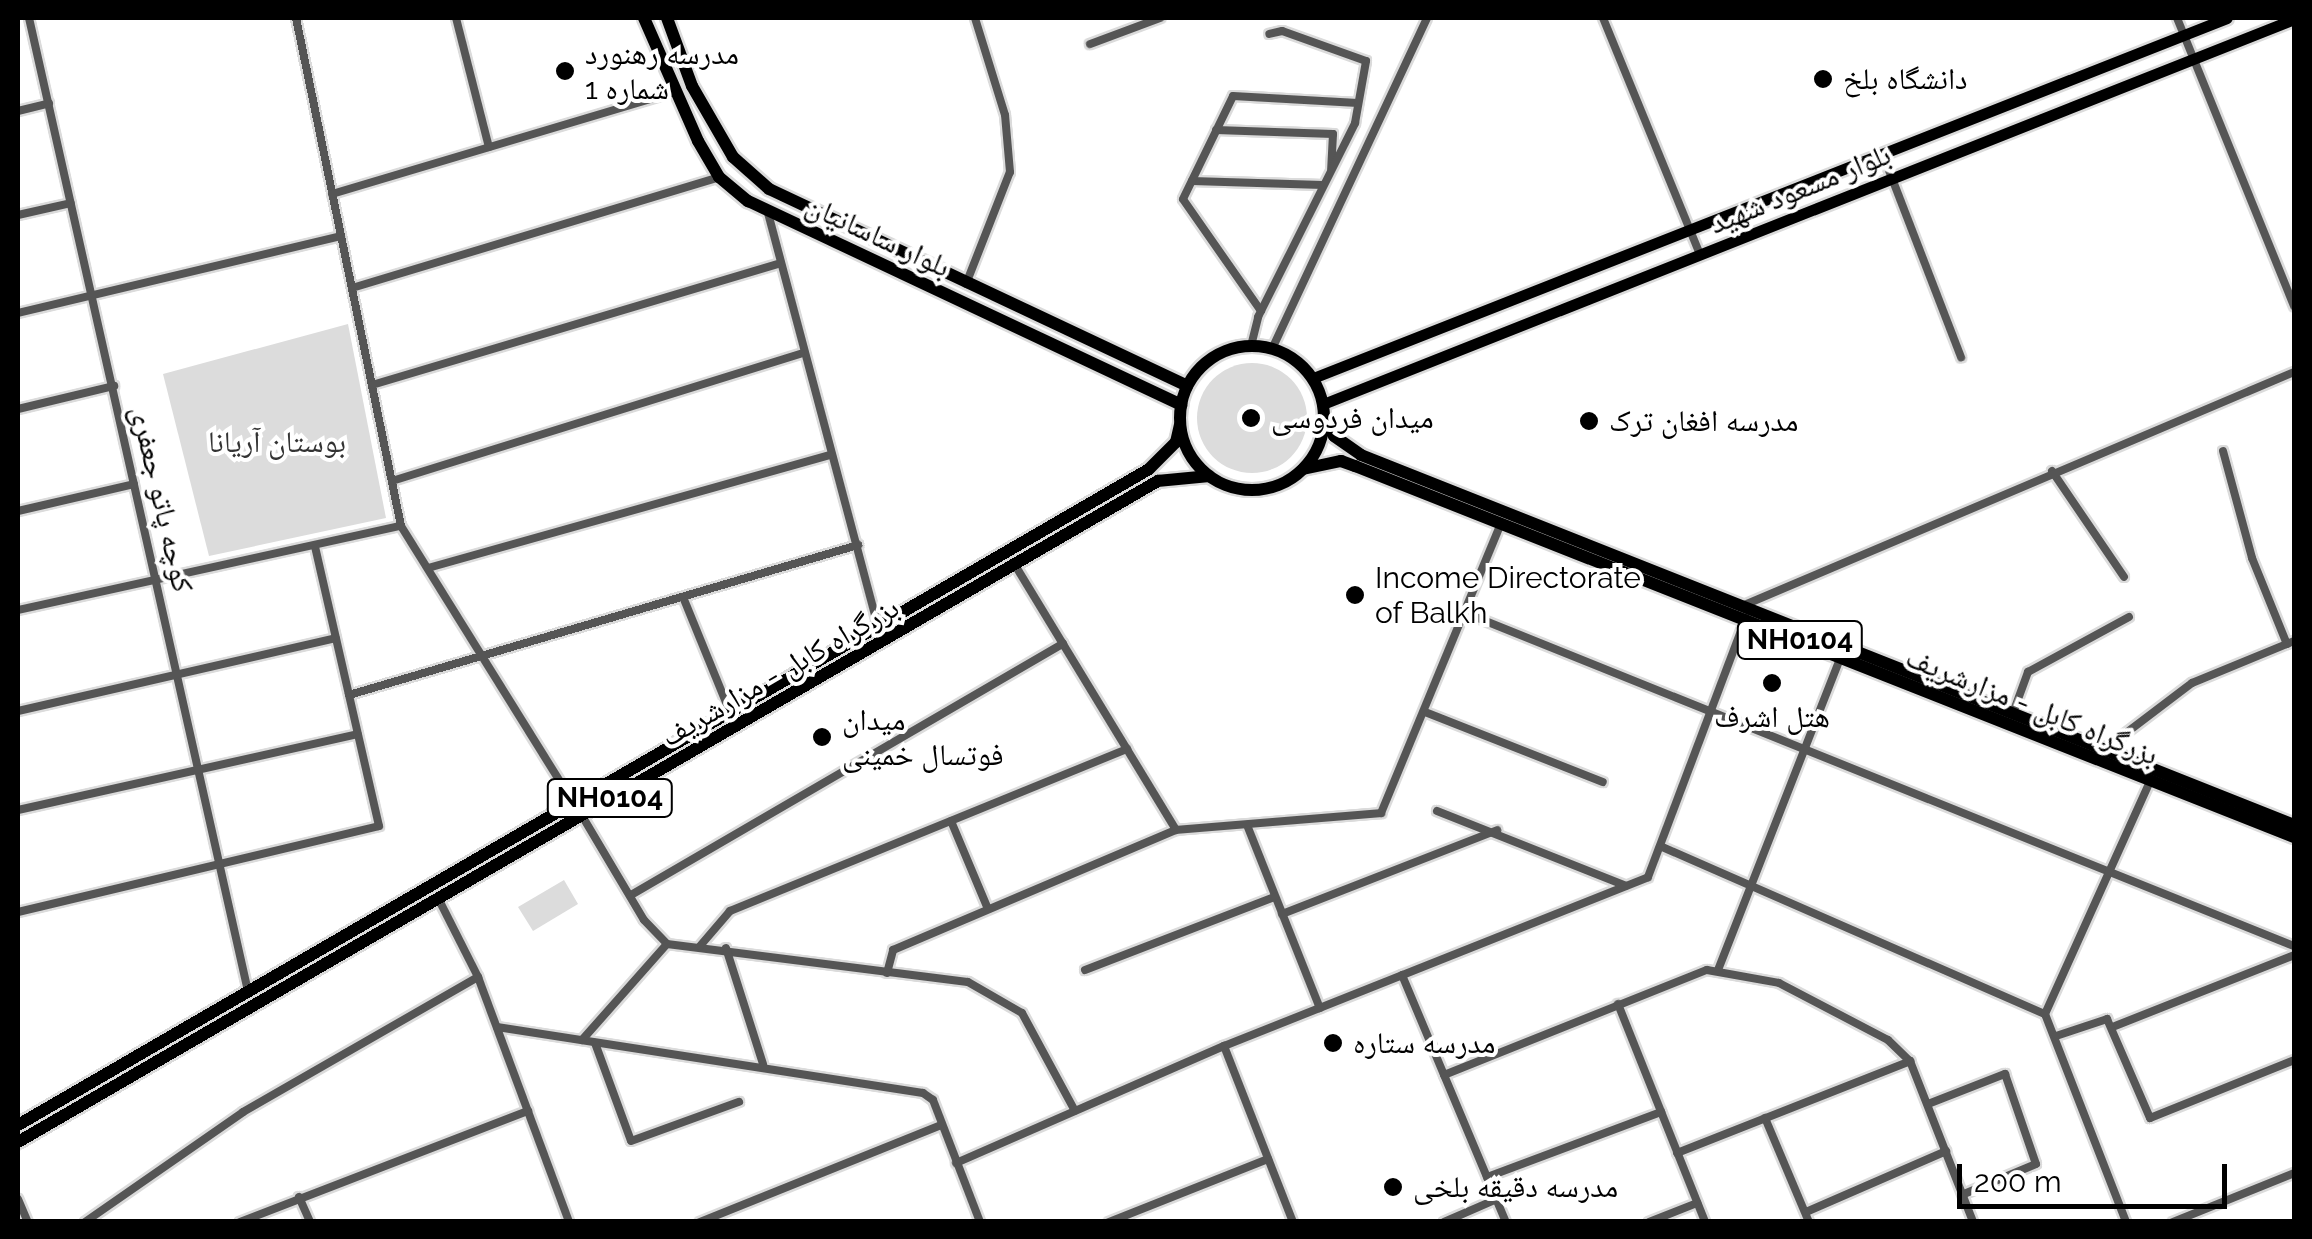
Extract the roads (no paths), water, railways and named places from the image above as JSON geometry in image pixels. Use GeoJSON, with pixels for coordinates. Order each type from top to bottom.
{"type":"FeatureCollection","features":[{"type":"Feature","properties":{"kind":"highway","name":"بلوار ساسانیان"},"geometry":{"type":"LineString","coordinates":[[644,18],[674,92],[719,177],[768,213],[1181,406]]}},
{"type":"Feature","properties":{"kind":"highway","name":"بلوار ساسانیان"},"geometry":{"type":"LineString","coordinates":[[666,18],[692,86],[733,157],[757,178],[966,284],[1187,386]]}},
{"type":"Feature","properties":{"kind":"highway"},"geometry":{"type":"LineString","coordinates":[[1210,476],[1195,462],[1180,426],[1187,386],[1220,353],[1252,346],[1272,348],[1313,378],[1323,404],[1324,420],[1303,470]]}},
{"type":"Feature","properties":{"kind":"highway","name":"بزرگراه کابل - مزارشریف"},"geometry":{"type":"LineString","coordinates":[[1324,420],[1344,446],[1501,522],[2013,714],[2294,825]]}},
{"type":"Feature","properties":{"kind":"highway","name":"بزرگراه کابل - مزارشریف"},"geometry":{"type":"LineString","coordinates":[[577,808],[730,712],[1148,469],[1176,442],[1180,426]]}},
{"type":"Feature","properties":{"kind":"highway","name":"بزرگراه کابل - مزارشریف"},"geometry":{"type":"LineString","coordinates":[[1303,470],[1341,461],[1423,486],[1744,612],[1840,656],[2294,837]]}},
{"type":"Feature","properties":{"kind":"highway","name":"NH0104"},"geometry":{"type":"LineString","coordinates":[[1210,476],[1228,486],[1268,488],[1303,470]]}},
{"type":"Feature","properties":{"kind":"highway","name":"بزرگراه کابل - مزارشریف"},"geometry":{"type":"LineString","coordinates":[[18,1142],[577,808],[1158,482],[1210,476]]}},
{"type":"Feature","properties":{"kind":"highway","name":"بزرگراه کابل - مزارشریف"},"geometry":{"type":"LineString","coordinates":[[18,1125],[248,992],[435,891]]}},
{"type":"Feature","properties":{"kind":"main road","name":"بلوار مسعود شهید"},"geometry":{"type":"LineString","coordinates":[[1313,378],[2227,18]]}},
{"type":"Feature","properties":{"kind":"main road","name":"بلوار مسعود شهید"},"geometry":{"type":"LineString","coordinates":[[1323,404],[2294,19]]}},
{"type":"Feature","properties":{"kind":"main road"},"geometry":{"type":"LineString","coordinates":[[2089,73],[2098,97]]}},
{"type":"Feature","properties":{"kind":"street","name":"کوچه پاتو جعفری"},"geometry":{"type":"LineString","coordinates":[[28,18],[248,992]]}},
{"type":"Feature","properties":{"kind":"street"},"geometry":{"type":"LineString","coordinates":[[296,18],[401,526],[630,895],[667,944],[726,948],[968,982],[1022,1013],[1074,1111]]}},
{"type":"Feature","properties":{"kind":"street"},"geometry":{"type":"LineString","coordinates":[[456,18],[489,147]]}},
{"type":"Feature","properties":{"kind":"street"},"geometry":{"type":"LineString","coordinates":[[966,284],[1010,172],[1005,115],[975,18]]}},
{"type":"Feature","properties":{"kind":"street"},"geometry":{"type":"LineString","coordinates":[[1090,44],[1160,18]]}},
{"type":"Feature","properties":{"kind":"street"},"geometry":{"type":"LineString","coordinates":[[1272,348],[1427,18]]}},
{"type":"Feature","properties":{"kind":"street"},"geometry":{"type":"LineString","coordinates":[[1603,18],[1700,256]]}},
{"type":"Feature","properties":{"kind":"street"},"geometry":{"type":"LineString","coordinates":[[2177,18],[2294,306]]}},
{"type":"Feature","properties":{"kind":"street"},"geometry":{"type":"LineString","coordinates":[[1252,346],[1261,311],[1332,168],[1358,103],[1366,61],[1282,31],[1269,34]]}},
{"type":"Feature","properties":{"kind":"street"},"geometry":{"type":"LineString","coordinates":[[332,194],[674,92]]}},
{"type":"Feature","properties":{"kind":"street"},"geometry":{"type":"LineString","coordinates":[[1261,311],[1184,199],[1192,181],[1239,92],[1358,103]]}},
{"type":"Feature","properties":{"kind":"street"},"geometry":{"type":"LineString","coordinates":[[18,111],[49,103]]}},
{"type":"Feature","properties":{"kind":"street"},"geometry":{"type":"LineString","coordinates":[[1216,130],[1333,134],[1332,168]]}},
{"type":"Feature","properties":{"kind":"street"},"geometry":{"type":"LineString","coordinates":[[1883,155],[1961,357]]}},
{"type":"Feature","properties":{"kind":"street"},"geometry":{"type":"LineString","coordinates":[[352,288],[719,177]]}},
{"type":"Feature","properties":{"kind":"street"},"geometry":{"type":"LineString","coordinates":[[1192,181],[1323,185]]}},
{"type":"Feature","properties":{"kind":"street"},"geometry":{"type":"LineString","coordinates":[[18,215],[71,203]]}},
{"type":"Feature","properties":{"kind":"street"},"geometry":{"type":"LineString","coordinates":[[768,213],[777,264],[878,626]]}},
{"type":"Feature","properties":{"kind":"street"},"geometry":{"type":"LineString","coordinates":[[18,312],[341,236]]}},
{"type":"Feature","properties":{"kind":"street"},"geometry":{"type":"LineString","coordinates":[[372,384],[777,264]]}},
{"type":"Feature","properties":{"kind":"street"},"geometry":{"type":"LineString","coordinates":[[392,481],[801,354]]}},
{"type":"Feature","properties":{"kind":"street"},"geometry":{"type":"LineString","coordinates":[[956,1163],[1224,1046],[1648,877],[1744,612],[2052,471],[2294,372]]}},
{"type":"Feature","properties":{"kind":"street"},"geometry":{"type":"LineString","coordinates":[[18,410],[114,386]]}},
{"type":"Feature","properties":{"kind":"street"},"geometry":{"type":"LineString","coordinates":[[2104,750],[2192,682],[2291,642],[2252,558],[2223,451]]}},
{"type":"Feature","properties":{"kind":"street"},"geometry":{"type":"LineString","coordinates":[[428,568],[829,455]]}},
{"type":"Feature","properties":{"kind":"street"},"geometry":{"type":"LineString","coordinates":[[2052,471],[2124,577]]}},
{"type":"Feature","properties":{"kind":"street"},"geometry":{"type":"LineString","coordinates":[[18,511],[134,484]]}},
{"type":"Feature","properties":{"kind":"street"},"geometry":{"type":"LineString","coordinates":[[887,973],[893,950],[1176,830],[1381,813],[1468,614],[1501,522]]}},
{"type":"Feature","properties":{"kind":"street"},"geometry":{"type":"LineString","coordinates":[[18,610],[401,526]]}},
{"type":"Feature","properties":{"kind":"street"},"geometry":{"type":"LineString","coordinates":[[349,695],[858,545]]}},
{"type":"Feature","properties":{"kind":"street"},"geometry":{"type":"LineString","coordinates":[[18,912],[378,826],[316,546]]}},
{"type":"Feature","properties":{"kind":"street"},"geometry":{"type":"LineString","coordinates":[[1015,565],[1176,830]]}},
{"type":"Feature","properties":{"kind":"street"},"geometry":{"type":"LineString","coordinates":[[683,597],[730,712]]}},
{"type":"Feature","properties":{"kind":"street"},"geometry":{"type":"LineString","coordinates":[[1468,614],[2110,868],[2294,946]]}},
{"type":"Feature","properties":{"kind":"street"},"geometry":{"type":"LineString","coordinates":[[2013,714],[2028,672],[2128,618]]}},
{"type":"Feature","properties":{"kind":"street"},"geometry":{"type":"LineString","coordinates":[[18,711],[336,638]]}},
{"type":"Feature","properties":{"kind":"street"},"geometry":{"type":"LineString","coordinates":[[630,895],[1062,644]]}},
{"type":"Feature","properties":{"kind":"street"},"geometry":{"type":"LineString","coordinates":[[1718,970],[1840,656]]}},
{"type":"Feature","properties":{"kind":"street"},"geometry":{"type":"LineString","coordinates":[[1424,712],[1602,782]]}},
{"type":"Feature","properties":{"kind":"street"},"geometry":{"type":"LineString","coordinates":[[18,810],[358,734]]}},
{"type":"Feature","properties":{"kind":"street"},"geometry":{"type":"LineString","coordinates":[[700,946],[730,911],[1127,749]]}},
{"type":"Feature","properties":{"kind":"street"},"geometry":{"type":"LineString","coordinates":[[2045,1014],[2150,781]]}},
{"type":"Feature","properties":{"kind":"street"},"geometry":{"type":"LineString","coordinates":[[1437,811],[1497,830],[1626,886]]}},
{"type":"Feature","properties":{"kind":"street"},"geometry":{"type":"LineString","coordinates":[[951,821],[988,909]]}},
{"type":"Feature","properties":{"kind":"street"},"geometry":{"type":"LineString","coordinates":[[1247,824],[1320,1008]]}},
{"type":"Feature","properties":{"kind":"street"},"geometry":{"type":"LineString","coordinates":[[1282,914],[1497,830]]}},
{"type":"Feature","properties":{"kind":"street"},"geometry":{"type":"LineString","coordinates":[[1660,846],[2045,1014],[2126,1222]]}},
{"type":"Feature","properties":{"kind":"street"},"geometry":{"type":"LineString","coordinates":[[435,891],[478,977],[569,1222]]}},
{"type":"Feature","properties":{"kind":"street"},"geometry":{"type":"LineString","coordinates":[[1084,970],[1274,897]]}},
{"type":"Feature","properties":{"kind":"street"},"geometry":{"type":"LineString","coordinates":[[582,1040],[667,944]]}},
{"type":"Feature","properties":{"kind":"street"},"geometry":{"type":"LineString","coordinates":[[726,948],[763,1064]]}},
{"type":"Feature","properties":{"kind":"street"},"geometry":{"type":"LineString","coordinates":[[2115,1026],[2294,955]]}},
{"type":"Feature","properties":{"kind":"street"},"geometry":{"type":"LineString","coordinates":[[1444,1075],[1618,1004],[1718,970],[1779,983],[1888,1040],[1910,1061],[1964,1194],[1971,1221]]}},
{"type":"Feature","properties":{"kind":"street"},"geometry":{"type":"LineString","coordinates":[[1402,975],[1506,1222]]}},
{"type":"Feature","properties":{"kind":"street"},"geometry":{"type":"LineString","coordinates":[[85,1222],[243,1112],[478,977]]}},
{"type":"Feature","properties":{"kind":"street"},"geometry":{"type":"LineString","coordinates":[[1618,1004],[1705,1222]]}},
{"type":"Feature","properties":{"kind":"street"},"geometry":{"type":"LineString","coordinates":[[2056,1036],[2107,1019],[2115,1026],[2150,1118],[2294,1060]]}},
{"type":"Feature","properties":{"kind":"street"},"geometry":{"type":"LineString","coordinates":[[497,1028],[763,1064],[923,1093],[933,1100],[980,1222]]}},
{"type":"Feature","properties":{"kind":"street"},"geometry":{"type":"LineString","coordinates":[[595,1042],[632,1141],[740,1102]]}},
{"type":"Feature","properties":{"kind":"street"},"geometry":{"type":"LineString","coordinates":[[1224,1046],[1293,1222]]}},
{"type":"Feature","properties":{"kind":"street"},"geometry":{"type":"LineString","coordinates":[[1677,1153],[1910,1061]]}},
{"type":"Feature","properties":{"kind":"street"},"geometry":{"type":"LineString","coordinates":[[1928,1104],[2004,1074],[2036,1164],[1964,1194]]}},
{"type":"Feature","properties":{"kind":"street"},"geometry":{"type":"LineString","coordinates":[[240,1222],[528,1111]]}},
{"type":"Feature","properties":{"kind":"street"},"geometry":{"type":"LineString","coordinates":[[1488,1177],[1660,1112]]}},
{"type":"Feature","properties":{"kind":"street"},"geometry":{"type":"LineString","coordinates":[[1766,1118],[1810,1222]]}},
{"type":"Feature","properties":{"kind":"street"},"geometry":{"type":"LineString","coordinates":[[700,1222],[941,1125]]}},
{"type":"Feature","properties":{"kind":"street"},"geometry":{"type":"LineString","coordinates":[[1806,1212],[1946,1151]]}},
{"type":"Feature","properties":{"kind":"street"},"geometry":{"type":"LineString","coordinates":[[1108,1222],[1268,1159]]}},
{"type":"Feature","properties":{"kind":"street"},"geometry":{"type":"LineString","coordinates":[[2174,1222],[2294,1173]]}},
{"type":"Feature","properties":{"kind":"street"},"geometry":{"type":"LineString","coordinates":[[299,1197],[310,1222]]}},
{"type":"Feature","properties":{"kind":"street"},"geometry":{"type":"LineString","coordinates":[[18,1199],[28,1222]]}},
{"type":"Feature","properties":{"kind":"street"},"geometry":{"type":"LineString","coordinates":[[1444,1222],[1497,1200]]}},
{"type":"Feature","properties":{"kind":"street"},"geometry":{"type":"LineString","coordinates":[[1649,1222],[1697,1204]]}},
{"type":"Feature","properties":{"kind":"place","name":"مدرسه رهنورد شماره 1"},"geometry":{"type":"Point","coordinates":[565,71]}},
{"type":"Feature","properties":{"kind":"place","name":"دانشگاه بلخ"},"geometry":{"type":"Point","coordinates":[1823,79]}},
{"type":"Feature","properties":{"kind":"place","name":"میدان فردوسی"},"geometry":{"type":"Point","coordinates":[1251,418]}},
{"type":"Feature","properties":{"kind":"place","name":"مدرسه افغان ترک"},"geometry":{"type":"Point","coordinates":[1589,421]}},
{"type":"Feature","properties":{"kind":"place","name":"Income Directorate of Balkh"},"geometry":{"type":"Point","coordinates":[1355,595]}},
{"type":"Feature","properties":{"kind":"place","name":"هتل اشرف"},"geometry":{"type":"Point","coordinates":[1772,683]}},
{"type":"Feature","properties":{"kind":"place","name":"میدان فوتسال خمینی"},"geometry":{"type":"Point","coordinates":[822,737]}},
{"type":"Feature","properties":{"kind":"place","name":"مدرسه ستاره"},"geometry":{"type":"Point","coordinates":[1333,1043]}},
{"type":"Feature","properties":{"kind":"place","name":"مدرسه دقيقه بلخى"},"geometry":{"type":"Point","coordinates":[1393,1187]}},
{"type":"Feature","properties":{"kind":"park label","name":"بوستان آریانا"},"geometry":{"type":"Point","coordinates":[277,442]}}]}
